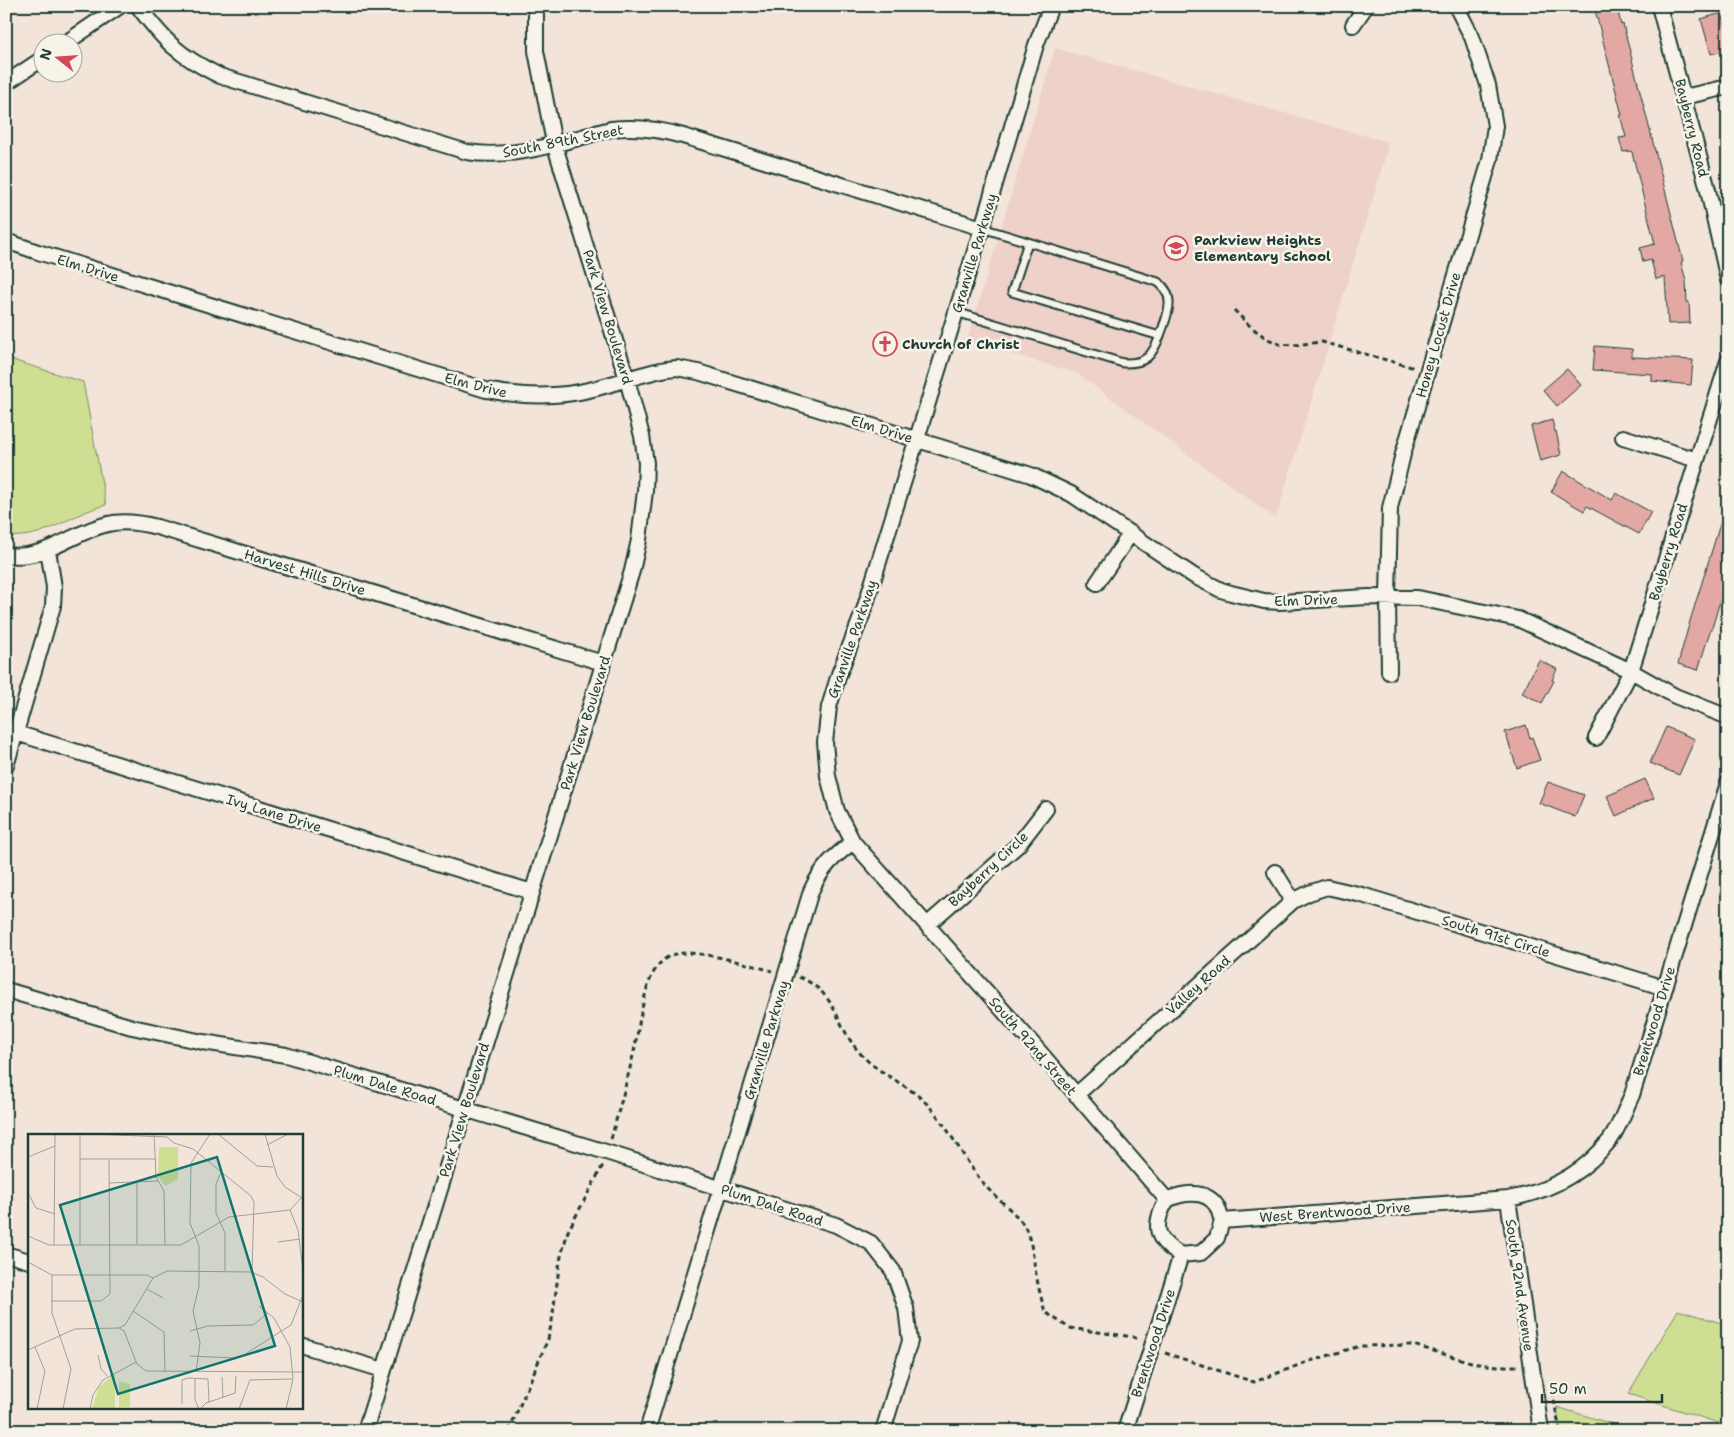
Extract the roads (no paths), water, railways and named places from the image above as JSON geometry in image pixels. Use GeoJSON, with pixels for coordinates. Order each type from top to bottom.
{"type":"FeatureCollection","features":[{"type":"Feature","properties":{"kind":"street"},"geometry":{"type":"LineString","coordinates":[[82,32],[120,6]]}},
{"type":"Feature","properties":{"kind":"street","name":"South 89th Street"},"geometry":{"type":"LineString","coordinates":[[138,6],[165,40],[183,56],[203,68],[234,81],[467,152],[506,154],[610,129],[639,128],[668,131],[982,228]]}},
{"type":"Feature","properties":{"kind":"street","name":"Park View Boulevard"},"geometry":{"type":"LineString","coordinates":[[365,1431],[632,571],[639,540],[645,491],[646,463],[642,436],[627,379],[554,143],[536,51],[536,6]]}},
{"type":"Feature","properties":{"kind":"street","name":"Granville Parkway"},"geometry":{"type":"LineString","coordinates":[[647,1431],[811,891],[823,868],[831,859],[854,842],[837,811],[828,776],[825,742],[828,713],[835,685],[864,610],[982,228],[1036,45],[1051,6]]}},
{"type":"Feature","properties":{"kind":"street"},"geometry":{"type":"LineString","coordinates":[[1352,25],[1366,6]]}},
{"type":"Feature","properties":{"kind":"street","name":"Honey Locust Drive"},"geometry":{"type":"LineString","coordinates":[[1389,672],[1390,508],[1403,454],[1490,160],[1495,126],[1488,85],[1472,37],[1456,6]]}},
{"type":"Feature","properties":{"kind":"street","name":"Bayberry Road"},"geometry":{"type":"LineString","coordinates":[[1659,6],[1707,186],[1728,280]]}},
{"type":"Feature","properties":{"kind":"street"},"geometry":{"type":"LineString","coordinates":[[6,83],[32,66]]}},
{"type":"Feature","properties":{"kind":"street"},"geometry":{"type":"LineString","coordinates":[[1684,97],[1728,86]]}},
{"type":"Feature","properties":{"kind":"street","name":"Elm Drive"},"geometry":{"type":"LineString","coordinates":[[6,241],[486,390],[524,396],[545,396],[591,390],[667,368],[688,370],[1031,475],[1071,494],[1179,566],[1221,590],[1264,601],[1287,602],[1368,597],[1410,598],[1438,601],[1518,619],[1631,671],[1675,696],[1728,717]]}},
{"type":"Feature","properties":{"kind":"street","name":"Bayberry Road"},"geometry":{"type":"LineString","coordinates":[[1596,738],[1631,671],[1728,361]]}},
{"type":"Feature","properties":{"kind":"street"},"geometry":{"type":"LineString","coordinates":[[1623,437],[1697,460]]}},
{"type":"Feature","properties":{"kind":"street","name":"Harvest Hills Drive"},"geometry":{"type":"LineString","coordinates":[[6,555],[28,555],[48,550],[80,534],[110,523],[130,522],[149,525],[603,663]]}},
{"type":"Feature","properties":{"kind":"street"},"geometry":{"type":"LineString","coordinates":[[1097,582],[1131,533]]}},
{"type":"Feature","properties":{"kind":"street"},"geometry":{"type":"LineString","coordinates":[[6,766],[53,606],[54,587],[48,550]]}},
{"type":"Feature","properties":{"kind":"street","name":"Ivy Lane Drive"},"geometry":{"type":"LineString","coordinates":[[16,733],[532,892]]}},
{"type":"Feature","properties":{"kind":"street","name":"Brentwood Drive"},"geometry":{"type":"LineString","coordinates":[[1508,1199],[1530,1195],[1555,1186],[1585,1167],[1610,1140],[1632,1095],[1728,783]]}},
{"type":"Feature","properties":{"kind":"street","name":"Bayberry Circle"},"geometry":{"type":"LineString","coordinates":[[926,925],[1018,845],[1046,809]]}},
{"type":"Feature","properties":{"kind":"street","name":"South 92nd Street"},"geometry":{"type":"LineString","coordinates":[[854,842],[1167,1200]]}},
{"type":"Feature","properties":{"kind":"street"},"geometry":{"type":"LineString","coordinates":[[1275,872],[1293,901]]}},
{"type":"Feature","properties":{"kind":"street","name":"South 91st Circle"},"geometry":{"type":"LineString","coordinates":[[1327,887],[1362,895],[1664,988]]}},
{"type":"Feature","properties":{"kind":"street","name":"Valley Road"},"geometry":{"type":"LineString","coordinates":[[1076,1094],[1293,901],[1327,887]]}},
{"type":"Feature","properties":{"kind":"street","name":"Plum Dale Road"},"geometry":{"type":"LineString","coordinates":[[6,990],[132,1027],[203,1042],[286,1055],[836,1225],[871,1243],[893,1271],[906,1308],[910,1341],[883,1431]]}},
{"type":"Feature","properties":{"kind":"street"},"geometry":{"type":"LineString","coordinates":[[1190,1193],[1203,1195],[1216,1205],[1222,1221],[1217,1238],[1201,1253],[1181,1255],[1163,1242],[1157,1225],[1159,1215],[1167,1200],[1174,1196],[1190,1193]]}},
{"type":"Feature","properties":{"kind":"street","name":"West Brentwood Drive"},"geometry":{"type":"LineString","coordinates":[[1222,1221],[1508,1199]]}},
{"type":"Feature","properties":{"kind":"street","name":"South 92nd Avenue"},"geometry":{"type":"LineString","coordinates":[[1508,1199],[1541,1431]]}},
{"type":"Feature","properties":{"kind":"street"},"geometry":{"type":"LineString","coordinates":[[6,1254],[28,1261]]}},
{"type":"Feature","properties":{"kind":"street","name":"Brentwood Drive"},"geometry":{"type":"LineString","coordinates":[[1125,1431],[1181,1255]]}},
{"type":"Feature","properties":{"kind":"street"},"geometry":{"type":"LineString","coordinates":[[302,1345],[383,1370]]}},
{"type":"Feature","properties":{"kind":"lane"},"geometry":{"type":"LineString","coordinates":[[956,312],[1123,363],[1145,360],[1151,354],[1160,336],[1170,300],[1166,290],[1158,282],[982,228]]}},
{"type":"Feature","properties":{"kind":"lane"},"geometry":{"type":"LineString","coordinates":[[1028,242],[1012,292],[1160,336]]}},
{"type":"Feature","properties":{"kind":"place","name":"Parkview Heights Elementary School"},"geometry":{"type":"Point","coordinates":[1176,248]}},
{"type":"Feature","properties":{"kind":"place","name":"Church of Christ"},"geometry":{"type":"Point","coordinates":[885,344]}}]}
